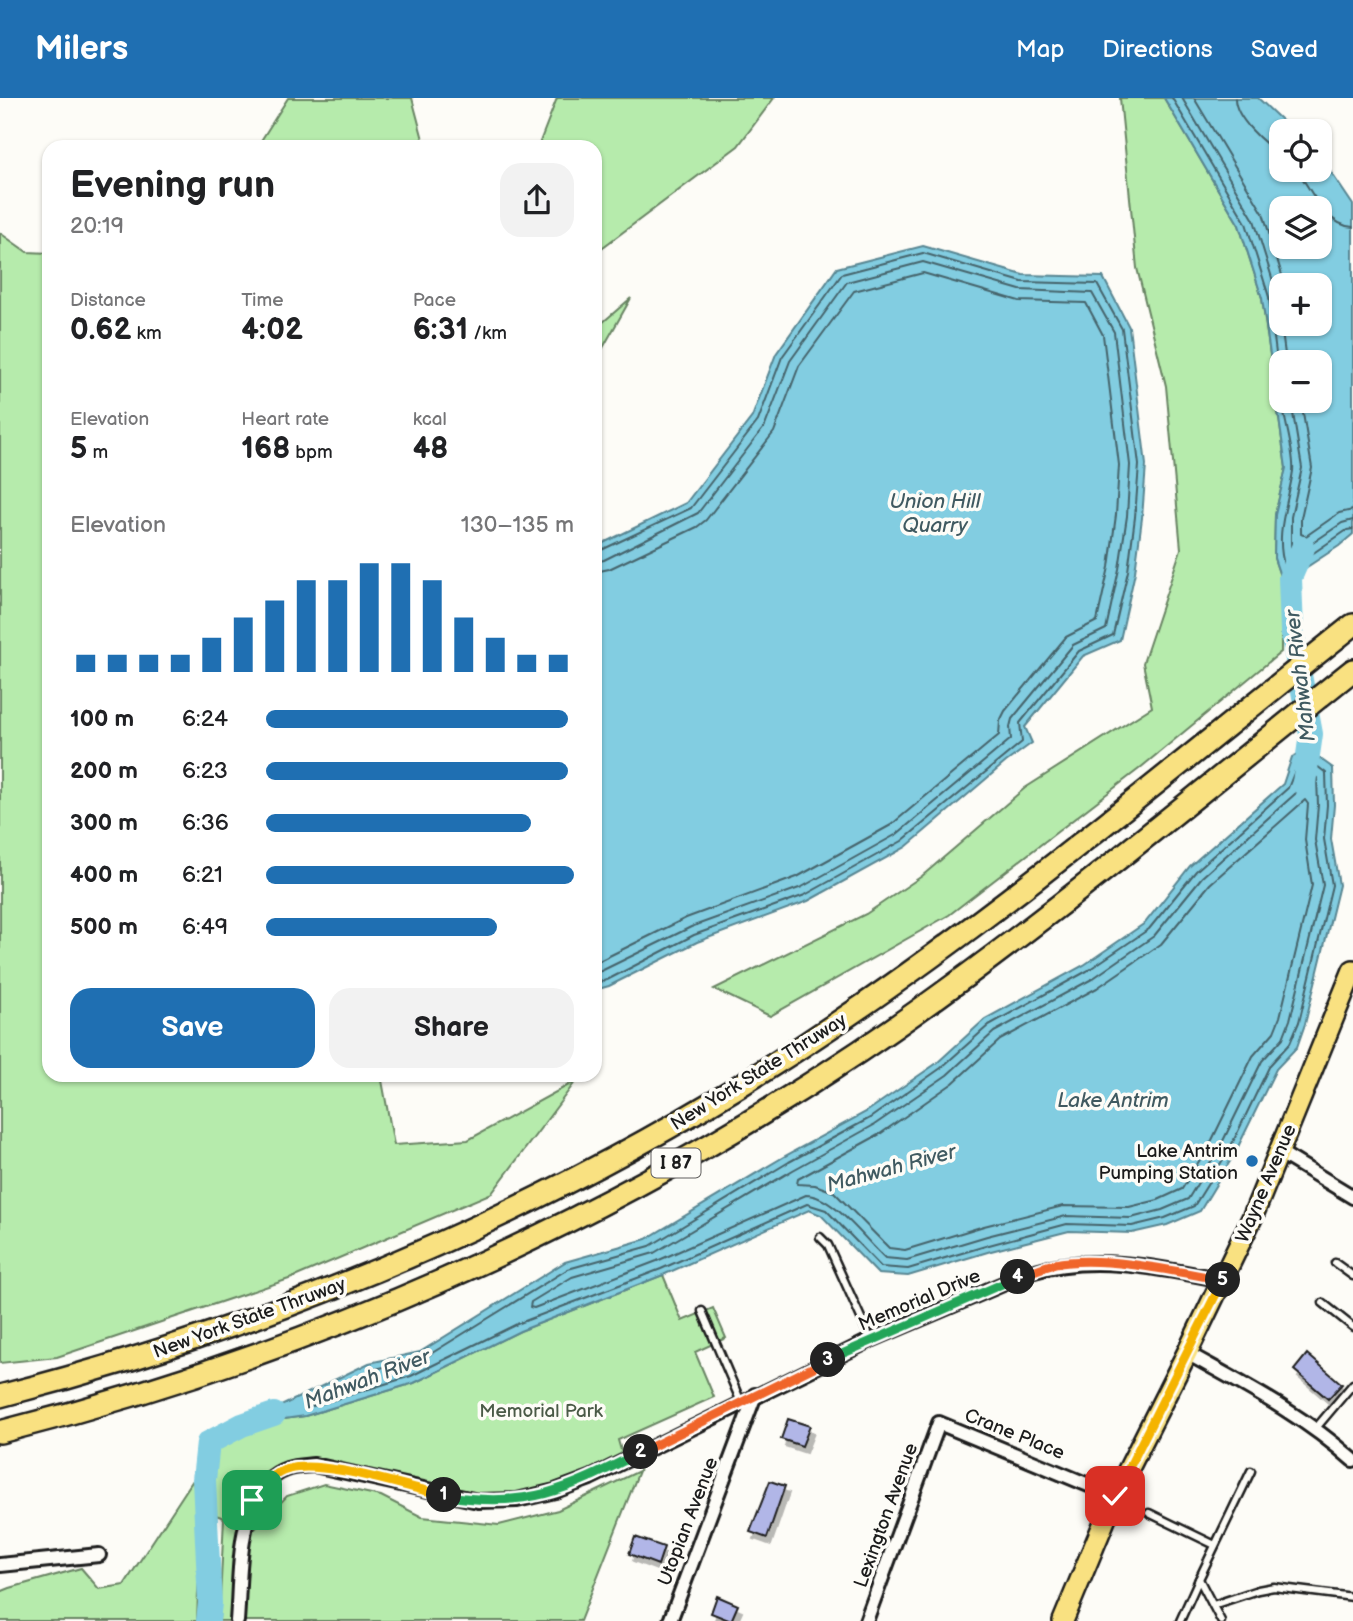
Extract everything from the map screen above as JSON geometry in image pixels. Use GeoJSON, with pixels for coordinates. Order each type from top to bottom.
{"type":"FeatureCollection","features":[{"type":"Feature","properties":{"kind":"highway","name":"New York State Thruway"},"geometry":{"type":"LineString","coordinates":[[0,1396],[92,1371],[175,1344],[341,1284],[514,1208],[649,1139],[776,1063],[901,979],[1022,888],[1353,625]]}},
{"type":"Feature","properties":{"kind":"highway","name":"New York State Thruway"},"geometry":{"type":"LineString","coordinates":[[0,1433],[175,1383],[318,1331],[472,1267],[597,1207],[665,1170],[795,1093],[922,1008],[1044,916],[1349,674]]}},
{"type":"Feature","properties":{"kind":"main road","name":"Wayne Avenue"},"geometry":{"type":"LineString","coordinates":[[1063,1621],[1115,1496],[1223,1280],[1279,1152],[1353,970]]}},
{"type":"Feature","properties":{"kind":"street"},"geometry":{"type":"LineString","coordinates":[[1279,1152],[1353,1197]]}},
{"type":"Feature","properties":{"kind":"street","name":"Memorial Drive"},"geometry":{"type":"LineString","coordinates":[[237,1621],[245,1527],[252,1500],[265,1482],[287,1469],[314,1465],[478,1501],[517,1500],[555,1491],[590,1478],[872,1340],[1055,1264],[1081,1262],[1129,1265],[1223,1280]]}},
{"type":"Feature","properties":{"kind":"street"},"geometry":{"type":"LineString","coordinates":[[1187,1353],[1316,1428],[1353,1460]]}},
{"type":"Feature","properties":{"kind":"street","name":"Utopian Avenue"},"geometry":{"type":"LineString","coordinates":[[670,1621],[755,1395]]}},
{"type":"Feature","properties":{"kind":"street","name":"Crane Place"},"geometry":{"type":"LineString","coordinates":[[939,1423],[1115,1496]]}},
{"type":"Feature","properties":{"kind":"street","name":"Lexington Avenue"},"geometry":{"type":"LineString","coordinates":[[866,1621],[939,1423]]}},
{"type":"Feature","properties":{"kind":"street"},"geometry":{"type":"LineString","coordinates":[[0,1565],[99,1555]]}},
{"type":"Feature","properties":{"kind":"lane"},"geometry":{"type":"LineString","coordinates":[[820,1237],[828,1245],[872,1340]]}},
{"type":"Feature","properties":{"kind":"lane"},"geometry":{"type":"LineString","coordinates":[[1335,1263],[1353,1276]]}},
{"type":"Feature","properties":{"kind":"lane"},"geometry":{"type":"LineString","coordinates":[[1323,1303],[1353,1327]]}},
{"type":"Feature","properties":{"kind":"lane"},"geometry":{"type":"LineString","coordinates":[[702,1311],[741,1402]]}},
{"type":"Feature","properties":{"kind":"lane"},"geometry":{"type":"LineString","coordinates":[[1316,1428],[1353,1384]]}},
{"type":"Feature","properties":{"kind":"lane"},"geometry":{"type":"LineString","coordinates":[[1180,1621],[1251,1471]]}},
{"type":"Feature","properties":{"kind":"lane"},"geometry":{"type":"LineString","coordinates":[[1149,1513],[1215,1545]]}},
{"type":"Feature","properties":{"kind":"lane"},"geometry":{"type":"LineString","coordinates":[[1199,1579],[1221,1621]]}},
{"type":"Feature","properties":{"kind":"lane"},"geometry":{"type":"LineString","coordinates":[[1213,1605],[1274,1587],[1353,1597]]}},
{"type":"Feature","properties":{"kind":"green space"},"geometry":{"type":"Polygon","coordinates":[[[288,98],[412,98],[423,140],[261,140],[288,98]]]}},
{"type":"Feature","properties":{"kind":"green space"},"geometry":{"type":"Polygon","coordinates":[[[557,98],[774,98],[738,146],[602,248],[602,140],[541,140],[557,98]]]}},
{"type":"Feature","properties":{"kind":"green space"},"geometry":{"type":"Polygon","coordinates":[[[1120,98],[1164,98],[1239,225],[1262,298],[1269,350],[1269,413],[1278,413],[1286,468],[1275,515],[1274,558],[1281,579],[1281,652],[1139,769],[949,915],[770,1016],[714,989],[866,914],[922,876],[1025,788],[1152,707],[1143,663],[1181,549],[1166,386],[1137,268],[1120,98]]]}},
{"type":"Feature","properties":{"kind":"green space"},"geometry":{"type":"Polygon","coordinates":[[[0,233],[27,252],[42,253],[42,1082],[382,1082],[394,1145],[468,1140],[575,1082],[492,1193],[292,1278],[57,1357],[0,1363],[0,233]]]}},
{"type":"Feature","properties":{"kind":"green space"},"geometry":{"type":"Polygon","coordinates":[[[631,298],[602,350],[602,323],[631,298]]]}},
{"type":"Feature","properties":{"kind":"green space","name":"Memorial Park"},"geometry":{"type":"Polygon","coordinates":[[[663,1275],[682,1321],[713,1308],[726,1338],[695,1352],[714,1397],[618,1440],[624,1461],[555,1491],[478,1501],[314,1465],[265,1482],[245,1527],[255,1529],[287,1496],[324,1484],[381,1496],[422,1517],[499,1525],[558,1510],[639,1471],[580,1621],[219,1621],[224,1518],[205,1511],[204,1480],[208,1443],[242,1425],[305,1416],[414,1383],[520,1331],[663,1275]]]}},
{"type":"Feature","properties":{"kind":"green space"},"geometry":{"type":"Polygon","coordinates":[[[193,1480],[200,1531],[197,1621],[0,1621],[0,1592],[10,1588],[81,1568],[99,1589],[124,1585],[193,1480]]]}},
{"type":"Feature","properties":{"kind":"water"},"geometry":{"type":"Polygon","coordinates":[[[1164,98],[1258,98],[1280,119],[1269,119],[1269,182],[1332,182],[1332,174],[1353,205],[1353,534],[1290,578],[1281,579],[1274,558],[1275,515],[1286,468],[1278,413],[1332,413],[1332,350],[1269,350],[1262,298],[1239,225],[1164,98]]]}},
{"type":"Feature","properties":{"kind":"water","name":"Union Hill Quarry"},"geometry":{"type":"Polygon","coordinates":[[[923,246],[1023,275],[1103,277],[1129,327],[1146,465],[1135,572],[1120,640],[1083,656],[1025,727],[1032,743],[906,847],[808,901],[697,942],[602,988],[602,544],[686,503],[752,417],[776,354],[837,268],[923,246]]]}},
{"type":"Feature","properties":{"kind":"water","name":"Lake Antrim"},"geometry":{"type":"Polygon","coordinates":[[[1308,750],[1333,768],[1331,839],[1339,885],[1297,1047],[1276,1069],[1235,1153],[1200,1211],[1167,1225],[1132,1233],[1069,1231],[908,1276],[878,1274],[821,1215],[809,1210],[663,1275],[520,1331],[414,1383],[305,1416],[242,1425],[369,1363],[420,1352],[565,1262],[646,1239],[785,1156],[866,1112],[937,1063],[985,1019],[1084,965],[1145,923],[1190,866],[1283,784],[1292,757],[1308,750]]]}},
{"type":"Feature","properties":{"kind":"building"},"geometry":{"type":"Polygon","coordinates":[[[1307,1354],[1342,1384],[1328,1399],[1294,1370],[1307,1354]]]}},
{"type":"Feature","properties":{"kind":"building"},"geometry":{"type":"Polygon","coordinates":[[[788,1419],[810,1426],[802,1446],[781,1439],[788,1419]]]}},
{"type":"Feature","properties":{"kind":"building"},"geometry":{"type":"Polygon","coordinates":[[[770,1481],[785,1486],[767,1538],[750,1532],[770,1481]]]}},
{"type":"Feature","properties":{"kind":"building"},"geometry":{"type":"Polygon","coordinates":[[[635,1537],[664,1547],[658,1565],[629,1554],[635,1537]]]}},
{"type":"Feature","properties":{"kind":"building"},"geometry":{"type":"Polygon","coordinates":[[[717,1596],[738,1605],[731,1621],[711,1613],[717,1596]]]}},
{"type":"Feature","properties":{"kind":"waterway","name":"Mahwah River"},"geometry":{"type":"LineString","coordinates":[[1303,548],[1290,578],[1292,632],[1311,734],[1304,783]]}},
{"type":"Feature","properties":{"kind":"waterway","name":"Mahwah River"},"geometry":{"type":"LineString","coordinates":[[208,1621],[210,1603],[204,1480],[208,1443],[242,1425],[274,1414]]}},
{"type":"Feature","properties":{"kind":"place","name":"Lake Antrim Pumping Station"},"geometry":{"type":"Point","coordinates":[1252,1161]}},
{"type":"Feature","properties":{"kind":"route"},"geometry":{"type":"LineString","coordinates":[[252,1500],[265,1482],[287,1469],[314,1465],[442,1495],[478,1501],[517,1500],[555,1491],[590,1478],[872,1340],[1055,1264],[1081,1262],[1129,1265],[1223,1280],[1115,1496]]}}]}
